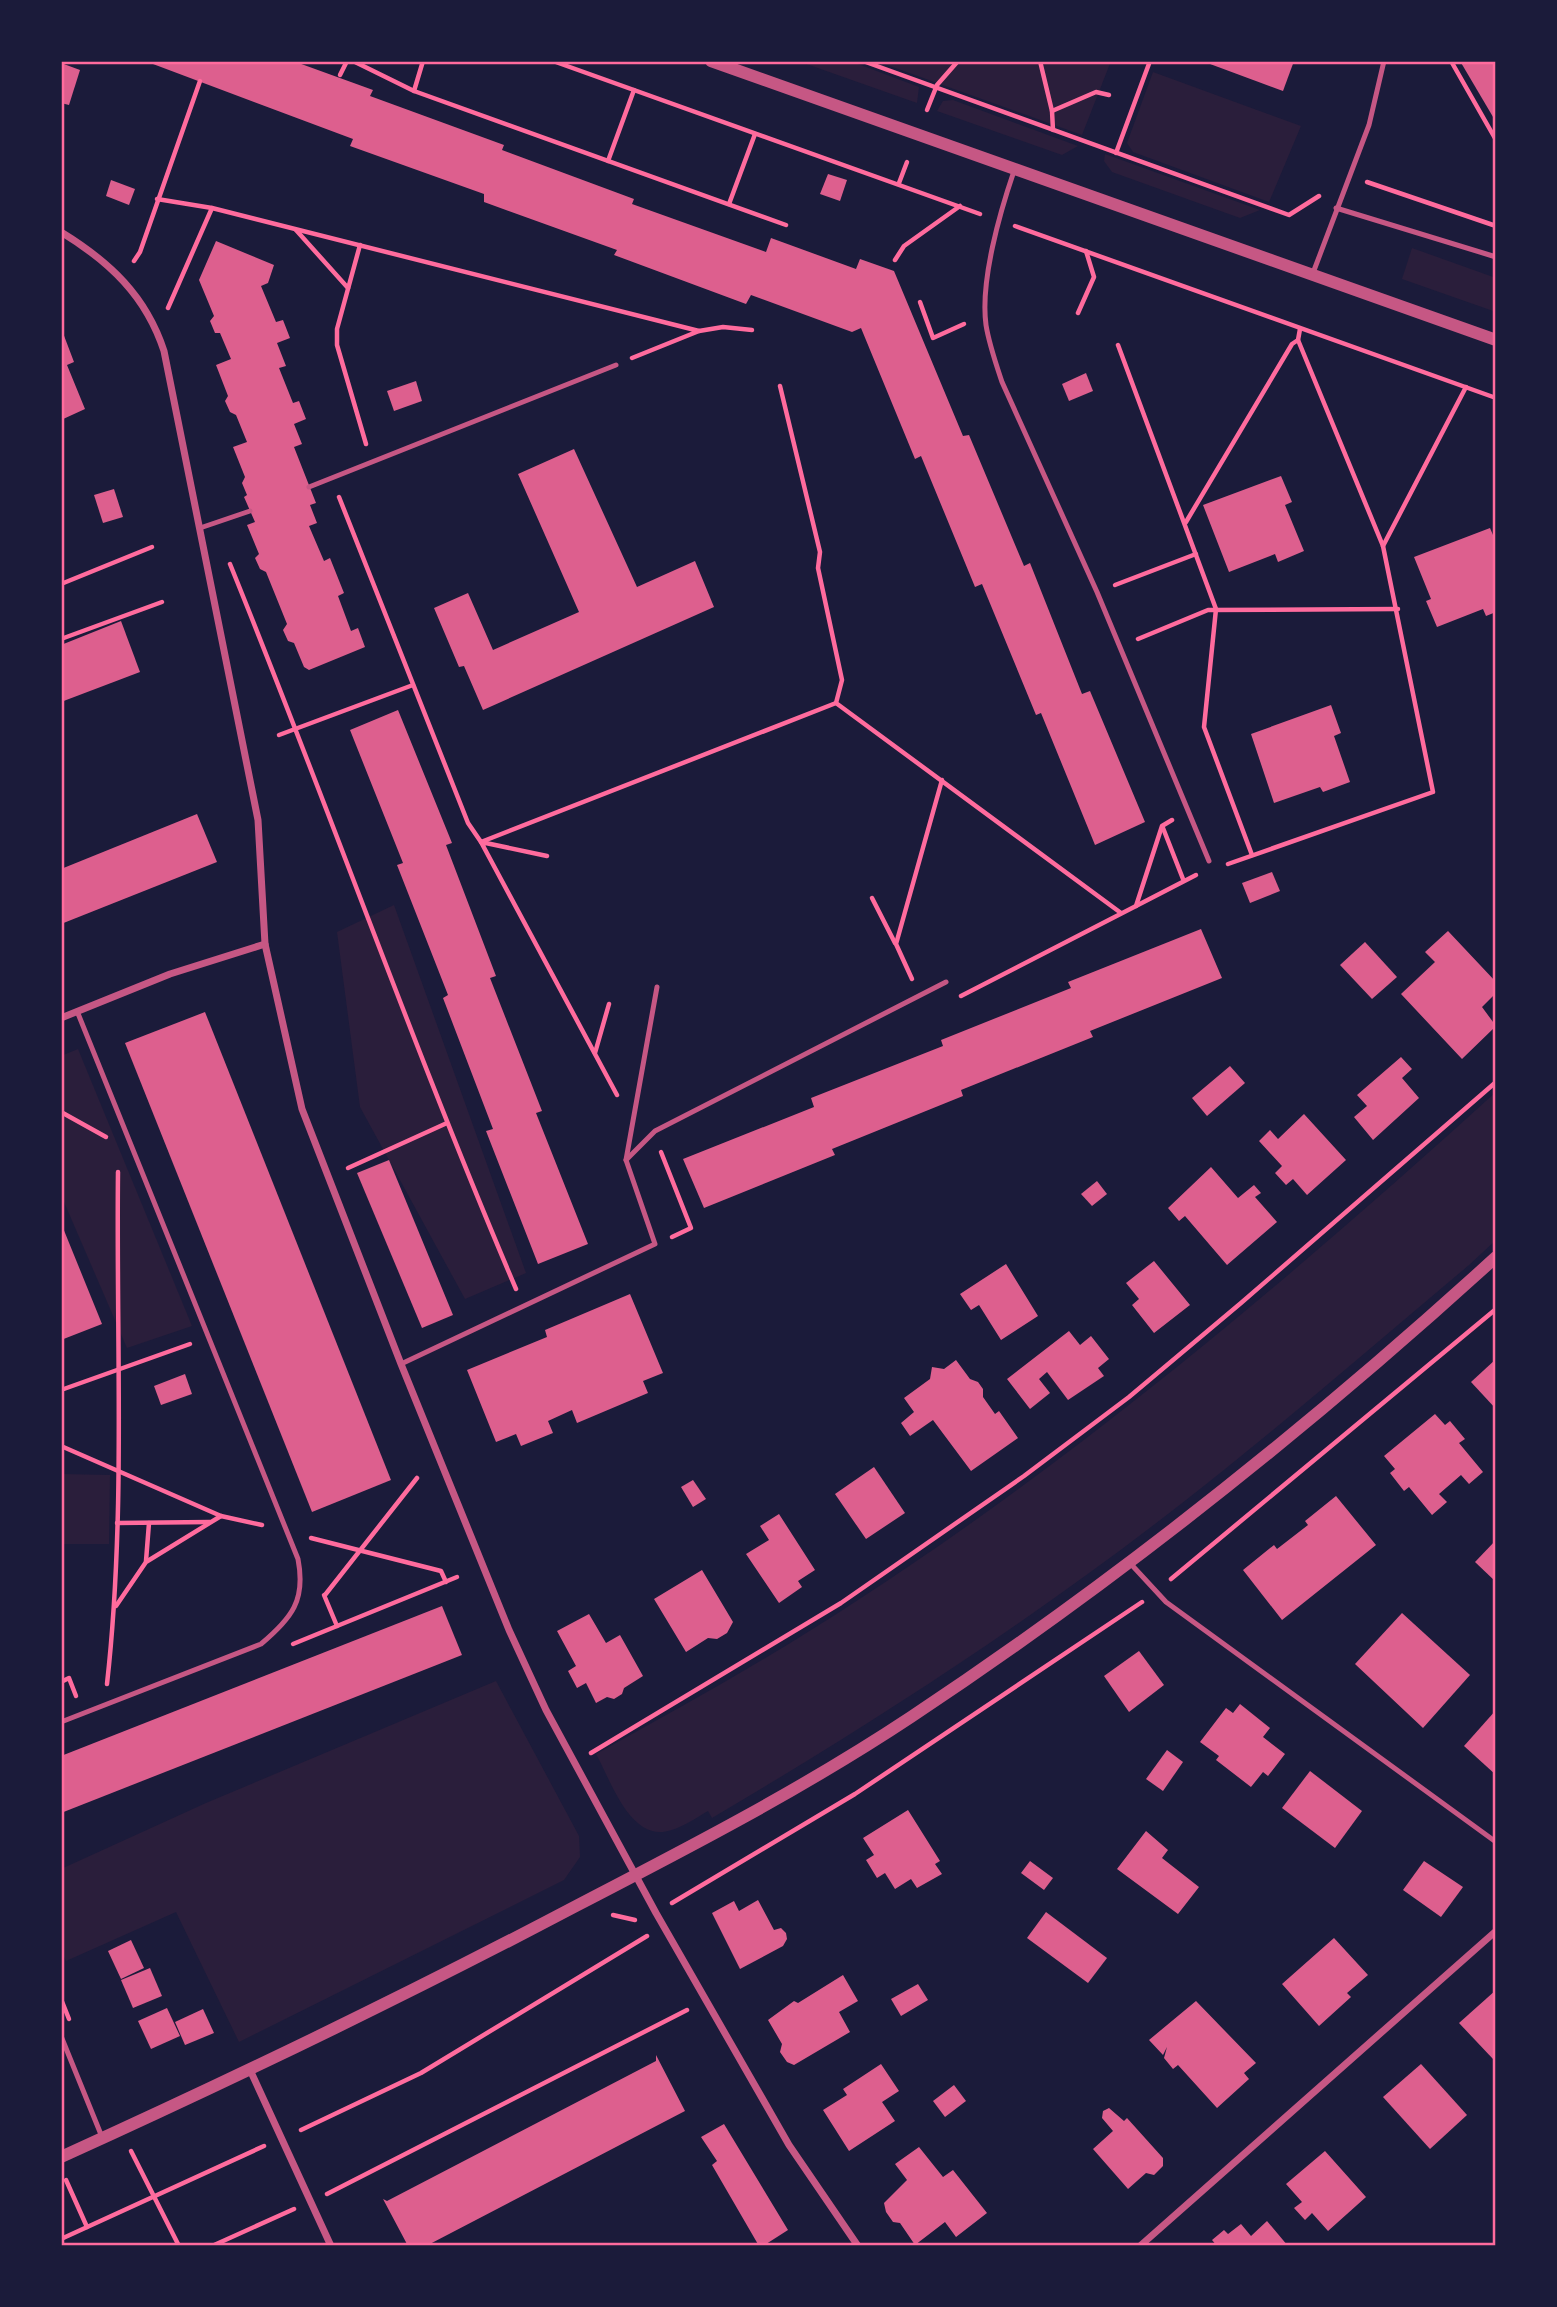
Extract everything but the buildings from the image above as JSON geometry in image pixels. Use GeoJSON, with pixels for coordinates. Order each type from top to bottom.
{"type":"FeatureCollection","features":[{"type":"Feature","properties":{"kind":"street"},"geometry":{"type":"LineString","coordinates":[[711,61],[1496,340]]}},
{"type":"Feature","properties":{"kind":"street"},"geometry":{"type":"LineString","coordinates":[[61,232],[121,279],[147,309],[156,326],[200,528],[258,820],[265,944],[302,1108],[401,1364],[524,1663],[705,2001],[789,2146],[859,2246]]}},
{"type":"Feature","properties":{"kind":"street"},"geometry":{"type":"LineString","coordinates":[[61,1018],[170,974],[265,944]]}},
{"type":"Feature","properties":{"kind":"street"},"geometry":{"type":"LineString","coordinates":[[61,2157],[251,2072],[636,1876],[772,1803],[910,1718],[1129,1562],[1358,1377],[1496,1258]]}},
{"type":"Feature","properties":{"kind":"street"},"geometry":{"type":"LineString","coordinates":[[1140,2246],[1496,1931]]}},
{"type":"Feature","properties":{"kind":"street"},"geometry":{"type":"LineString","coordinates":[[251,2072],[331,2246]]}},
{"type":"Feature","properties":{"kind":"lane"},"geometry":{"type":"LineString","coordinates":[[1312,276],[1369,125],[1384,61]]}},
{"type":"Feature","properties":{"kind":"lane"},"geometry":{"type":"LineString","coordinates":[[1014,170],[998,220],[991,259],[986,325],[1002,382],[1097,592],[1209,861]]}},
{"type":"Feature","properties":{"kind":"lane"},"geometry":{"type":"LineString","coordinates":[[1336,208],[1496,257]]}},
{"type":"Feature","properties":{"kind":"lane"},"geometry":{"type":"LineString","coordinates":[[309,487],[615,365]]}},
{"type":"Feature","properties":{"kind":"lane"},"geometry":{"type":"LineString","coordinates":[[200,528],[250,510]]}},
{"type":"Feature","properties":{"kind":"lane"},"geometry":{"type":"LineString","coordinates":[[626,1160],[655,1131],[946,982]]}},
{"type":"Feature","properties":{"kind":"lane"},"geometry":{"type":"LineString","coordinates":[[401,1364],[655,1244],[626,1160],[657,987]]}},
{"type":"Feature","properties":{"kind":"lane"},"geometry":{"type":"LineString","coordinates":[[61,1722],[261,1644],[283,1625],[296,1606],[302,1581],[210,1337],[77,1011]]}},
{"type":"Feature","properties":{"kind":"lane"},"geometry":{"type":"LineString","coordinates":[[1129,1562],[1166,1602],[1496,1842]]}},
{"type":"Feature","properties":{"kind":"lane"},"geometry":{"type":"LineString","coordinates":[[61,2036],[103,2139]]}},
{"type":"Feature","properties":{"kind":"path"},"geometry":{"type":"LineString","coordinates":[[340,75],[347,61]]}},
{"type":"Feature","properties":{"kind":"path"},"geometry":{"type":"LineString","coordinates":[[353,61],[414,91],[786,225]]}},
{"type":"Feature","properties":{"kind":"path"},"geometry":{"type":"LineString","coordinates":[[414,91],[424,61]]}},
{"type":"Feature","properties":{"kind":"path"},"geometry":{"type":"LineString","coordinates":[[553,61],[974,212]]}},
{"type":"Feature","properties":{"kind":"path"},"geometry":{"type":"LineString","coordinates":[[863,61],[1264,206]]}},
{"type":"Feature","properties":{"kind":"path"},"geometry":{"type":"LineString","coordinates":[[927,110],[936,88],[957,61]]}},
{"type":"Feature","properties":{"kind":"path"},"geometry":{"type":"LineString","coordinates":[[1040,61],[1054,130]]}},
{"type":"Feature","properties":{"kind":"path"},"geometry":{"type":"LineString","coordinates":[[1116,153],[1150,61]]}},
{"type":"Feature","properties":{"kind":"path"},"geometry":{"type":"LineString","coordinates":[[1451,61],[1496,139]]}},
{"type":"Feature","properties":{"kind":"path"},"geometry":{"type":"LineString","coordinates":[[121,279],[141,252],[200,81]]}},
{"type":"Feature","properties":{"kind":"path"},"geometry":{"type":"LineString","coordinates":[[608,161],[634,90]]}},
{"type":"Feature","properties":{"kind":"path"},"geometry":{"type":"LineString","coordinates":[[1052,111],[1096,92],[1109,95]]}},
{"type":"Feature","properties":{"kind":"path"},"geometry":{"type":"LineString","coordinates":[[729,204],[755,134]]}},
{"type":"Feature","properties":{"kind":"path"},"geometry":{"type":"LineString","coordinates":[[899,183],[907,162]]}},
{"type":"Feature","properties":{"kind":"path"},"geometry":{"type":"LineString","coordinates":[[1369,183],[1496,226]]}},
{"type":"Feature","properties":{"kind":"path"},"geometry":{"type":"LineString","coordinates":[[158,199],[212,208],[699,331]]}},
{"type":"Feature","properties":{"kind":"path"},"geometry":{"type":"LineString","coordinates":[[895,260],[904,246],[960,206]]}},
{"type":"Feature","properties":{"kind":"path"},"geometry":{"type":"LineString","coordinates":[[156,326],[174,300],[212,208]]}},
{"type":"Feature","properties":{"kind":"path"},"geometry":{"type":"LineString","coordinates":[[1020,227],[1496,398]]}},
{"type":"Feature","properties":{"kind":"path"},"geometry":{"type":"LineString","coordinates":[[295,229],[349,289]]}},
{"type":"Feature","properties":{"kind":"path"},"geometry":{"type":"LineString","coordinates":[[360,245],[337,329],[337,345],[372,462]]}},
{"type":"Feature","properties":{"kind":"path"},"geometry":{"type":"LineString","coordinates":[[1078,313],[1094,277],[1086,250]]}},
{"type":"Feature","properties":{"kind":"path"},"geometry":{"type":"LineString","coordinates":[[919,302],[933,338],[964,324]]}},
{"type":"Feature","properties":{"kind":"path"},"geometry":{"type":"LineString","coordinates":[[615,365],[699,331],[723,327],[752,330]]}},
{"type":"Feature","properties":{"kind":"path"},"geometry":{"type":"LineString","coordinates":[[1186,523],[1298,340],[1300,328]]}},
{"type":"Feature","properties":{"kind":"path"},"geometry":{"type":"LineString","coordinates":[[1218,867],[1433,792],[1398,609],[1383,546],[1298,340]]}},
{"type":"Feature","properties":{"kind":"path"},"geometry":{"type":"LineString","coordinates":[[1118,345],[1216,609],[1204,727],[1252,855]]}},
{"type":"Feature","properties":{"kind":"path"},"geometry":{"type":"LineString","coordinates":[[780,386],[820,552],[818,568],[842,680],[836,703]]}},
{"type":"Feature","properties":{"kind":"path"},"geometry":{"type":"LineString","coordinates":[[1383,546],[1466,387]]}},
{"type":"Feature","properties":{"kind":"path"},"geometry":{"type":"LineString","coordinates":[[331,478],[468,823],[481,842],[632,1120]]}},
{"type":"Feature","properties":{"kind":"path"},"geometry":{"type":"LineString","coordinates":[[61,584],[152,547]]}},
{"type":"Feature","properties":{"kind":"path"},"geometry":{"type":"LineString","coordinates":[[1097,592],[1196,554]]}},
{"type":"Feature","properties":{"kind":"path"},"geometry":{"type":"LineString","coordinates":[[229,562],[297,728],[447,1122],[523,1306]]}},
{"type":"Feature","properties":{"kind":"path"},"geometry":{"type":"LineString","coordinates":[[61,639],[162,602]]}},
{"type":"Feature","properties":{"kind":"path"},"geometry":{"type":"LineString","coordinates":[[1147,635],[1216,609],[1398,609]]}},
{"type":"Feature","properties":{"kind":"path"},"geometry":{"type":"LineString","coordinates":[[279,735],[413,685]]}},
{"type":"Feature","properties":{"kind":"path"},"geometry":{"type":"LineString","coordinates":[[836,703],[1121,913]]}},
{"type":"Feature","properties":{"kind":"path"},"geometry":{"type":"LineString","coordinates":[[481,842],[836,703]]}},
{"type":"Feature","properties":{"kind":"path"},"geometry":{"type":"LineString","coordinates":[[896,944],[942,780]]}},
{"type":"Feature","properties":{"kind":"path"},"geometry":{"type":"LineString","coordinates":[[1136,906],[1162,826],[1189,810]]}},
{"type":"Feature","properties":{"kind":"path"},"geometry":{"type":"LineString","coordinates":[[1162,826],[1183,879]]}},
{"type":"Feature","properties":{"kind":"path"},"geometry":{"type":"LineString","coordinates":[[481,842],[547,856]]}},
{"type":"Feature","properties":{"kind":"path"},"geometry":{"type":"LineString","coordinates":[[955,999],[1183,879],[1206,871]]}},
{"type":"Feature","properties":{"kind":"path"},"geometry":{"type":"LineString","coordinates":[[872,898],[920,996]]}},
{"type":"Feature","properties":{"kind":"path"},"geometry":{"type":"LineString","coordinates":[[594,1054],[609,1004]]}},
{"type":"Feature","properties":{"kind":"path"},"geometry":{"type":"LineString","coordinates":[[576,1762],[841,1603],[1024,1476],[1211,1329],[1496,1082]]}},
{"type":"Feature","properties":{"kind":"path"},"geometry":{"type":"LineString","coordinates":[[61,1112],[122,1146]]}},
{"type":"Feature","properties":{"kind":"path"},"geometry":{"type":"LineString","coordinates":[[348,1168],[447,1122]]}},
{"type":"Feature","properties":{"kind":"path"},"geometry":{"type":"LineString","coordinates":[[110,1703],[106,1695],[115,1607],[120,1369],[117,1278],[118,1159],[122,1146],[130,1142]]}},
{"type":"Feature","properties":{"kind":"path"},"geometry":{"type":"LineString","coordinates":[[655,1244],[691,1228],[661,1152],[673,1145]]}},
{"type":"Feature","properties":{"kind":"path"},"geometry":{"type":"LineString","coordinates":[[61,1390],[210,1337]]}},
{"type":"Feature","properties":{"kind":"path"},"geometry":{"type":"LineString","coordinates":[[61,1446],[221,1516],[285,1530]]}},
{"type":"Feature","properties":{"kind":"path"},"geometry":{"type":"LineString","coordinates":[[325,1595],[416,1478]]}},
{"type":"Feature","properties":{"kind":"path"},"geometry":{"type":"LineString","coordinates":[[115,1607],[146,1562],[221,1516]]}},
{"type":"Feature","properties":{"kind":"path"},"geometry":{"type":"LineString","coordinates":[[109,1519],[149,1523],[211,1522]]}},
{"type":"Feature","properties":{"kind":"path"},"geometry":{"type":"LineString","coordinates":[[146,1562],[149,1523]]}},
{"type":"Feature","properties":{"kind":"path"},"geometry":{"type":"LineString","coordinates":[[300,1536],[441,1571],[446,1582]]}},
{"type":"Feature","properties":{"kind":"path"},"geometry":{"type":"LineString","coordinates":[[300,2131],[421,2073],[645,1937]]}},
{"type":"Feature","properties":{"kind":"path"},"geometry":{"type":"LineString","coordinates":[[212,2246],[311,2202],[705,2001]]}},
{"type":"Feature","properties":{"kind":"path"},"geometry":{"type":"LineString","coordinates":[[61,2239],[263,2147]]}},
{"type":"Feature","properties":{"kind":"path"},"geometry":{"type":"LineString","coordinates":[[131,2150],[179,2246]]}},
{"type":"Feature","properties":{"kind":"path"},"geometry":{"type":"LineString","coordinates":[[64,2175],[87,2227]]}},
{"type":"Feature","properties":{"kind":"shaded area"},"geometry":{"type":"Polygon","coordinates":[[[798,61],[850,61],[919,87],[917,103],[798,61]]]}},
{"type":"Feature","properties":{"kind":"shaded area"},"geometry":{"type":"Polygon","coordinates":[[[876,61],[1111,61],[1082,135],[876,61]]]}},
{"type":"Feature","properties":{"kind":"shaded area"},"geometry":{"type":"Polygon","coordinates":[[[1153,72],[1301,126],[1269,202],[1133,152],[1127,143],[1153,72]]]}},
{"type":"Feature","properties":{"kind":"shaded area"},"geometry":{"type":"Polygon","coordinates":[[[953,100],[1078,146],[1062,155],[937,111],[943,101],[953,100]]]}},
{"type":"Feature","properties":{"kind":"shaded area"},"geometry":{"type":"Polygon","coordinates":[[[1105,154],[1260,210],[1240,218],[1112,172],[1104,161],[1105,154]]]}},
{"type":"Feature","properties":{"kind":"shaded area"},"geometry":{"type":"Polygon","coordinates":[[[1412,248],[1496,278],[1496,312],[1402,279],[1412,248]]]}},
{"type":"Feature","properties":{"kind":"shaded area"},"geometry":{"type":"Polygon","coordinates":[[[394,905],[526,1273],[465,1299],[360,1107],[337,932],[394,905]]]}},
{"type":"Feature","properties":{"kind":"shaded area"},"geometry":{"type":"Polygon","coordinates":[[[78,1049],[192,1326],[127,1348],[61,1195],[61,1056],[78,1049]]]}},
{"type":"Feature","properties":{"kind":"shaded area"},"geometry":{"type":"Polygon","coordinates":[[[1496,1092],[1496,1240],[1251,1448],[1065,1591],[1007,1631],[832,1746],[712,1818],[708,1811],[681,1827],[663,1832],[651,1831],[630,1815],[596,1754],[826,1621],[1026,1484],[1266,1294],[1496,1092]]]}},
{"type":"Feature","properties":{"kind":"shaded area"},"geometry":{"type":"Polygon","coordinates":[[[61,1474],[110,1475],[109,1544],[61,1544],[61,1474]]]}},
{"type":"Feature","properties":{"kind":"shaded area"},"geometry":{"type":"Polygon","coordinates":[[[496,1681],[579,1836],[580,1857],[564,1880],[239,2042],[176,1912],[66,1961],[61,1951],[61,1869],[206,1803],[496,1681]]]}}]}
